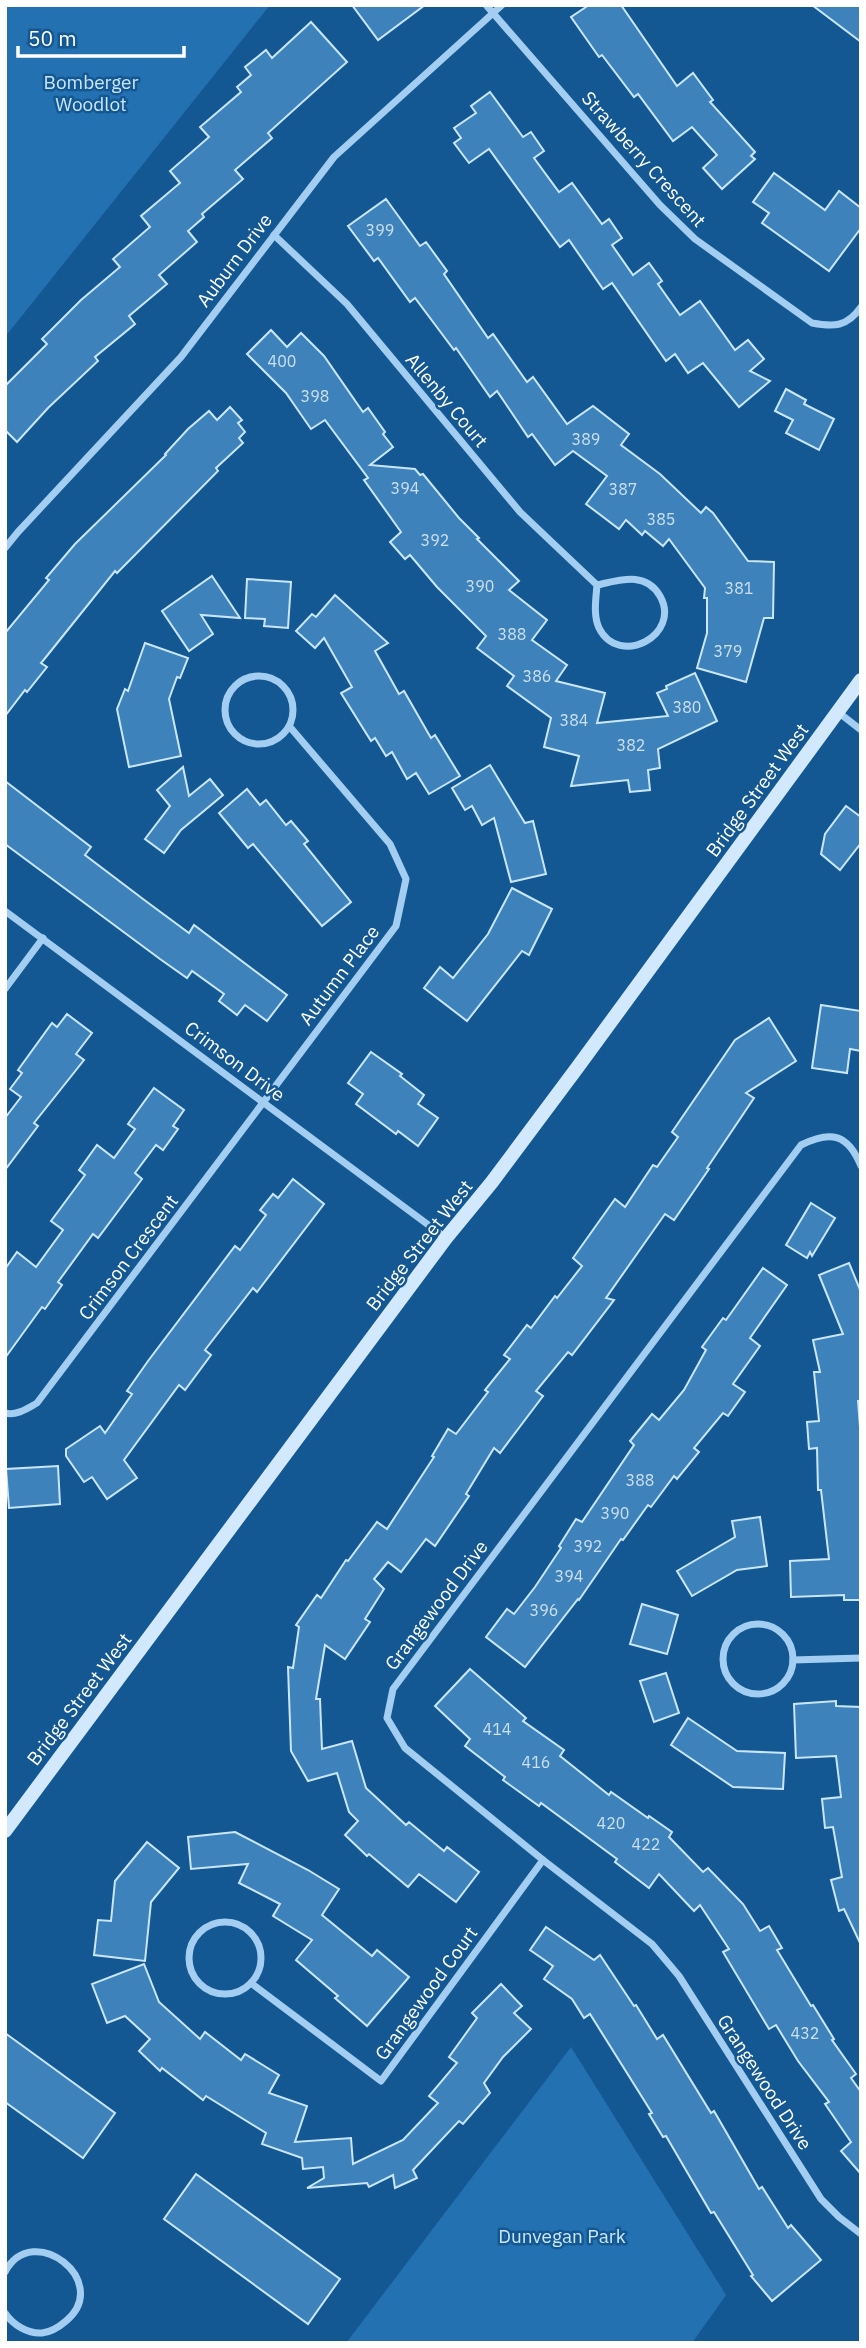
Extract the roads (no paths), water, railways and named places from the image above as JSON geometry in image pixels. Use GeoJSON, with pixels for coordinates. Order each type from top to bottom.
{"type":"FeatureCollection","features":[{"type":"Feature","properties":{"kind":"main road","name":"Bridge Street West"},"geometry":{"type":"LineString","coordinates":[[5,1831],[446,1238],[492,1182],[577,1068],[861,680]]}},
{"type":"Feature","properties":{"kind":"street","name":"Strawberry Crescent"},"geometry":{"type":"LineString","coordinates":[[486,5],[660,205],[695,239],[812,323],[835,327],[855,315],[861,307]]}},
{"type":"Feature","properties":{"kind":"street","name":"Auburn Drive"},"geometry":{"type":"LineString","coordinates":[[5,548],[181,357],[334,157],[502,5]]}},
{"type":"Feature","properties":{"kind":"street","name":"Allenby Court"},"geometry":{"type":"LineString","coordinates":[[274,234],[347,304],[520,512],[597,585]]}},
{"type":"Feature","properties":{"kind":"street"},"geometry":{"type":"LineString","coordinates":[[629,578],[647,583],[657,590],[664,611],[663,623],[656,635],[647,642],[634,646],[616,644],[606,637],[599,627],[596,614],[597,585],[629,578]]}},
{"type":"Feature","properties":{"kind":"street"},"geometry":{"type":"LineString","coordinates":[[248,677],[272,677],[282,683],[290,693],[294,716],[290,727],[283,736],[263,745],[242,740],[233,733],[225,713],[230,692],[248,677]]}},
{"type":"Feature","properties":{"kind":"street"},"geometry":{"type":"LineString","coordinates":[[838,712],[861,730]]}},
{"type":"Feature","properties":{"kind":"street","name":"Autumn Place"},"geometry":{"type":"LineString","coordinates":[[265,1102],[396,926],[406,879],[390,844],[290,727]]}},
{"type":"Feature","properties":{"kind":"street","name":"Crimson Drive"},"geometry":{"type":"LineString","coordinates":[[5,911],[446,1238]]}},
{"type":"Feature","properties":{"kind":"street"},"geometry":{"type":"LineString","coordinates":[[5,989],[43,938]]}},
{"type":"Feature","properties":{"kind":"street","name":"Crimson Crescent"},"geometry":{"type":"LineString","coordinates":[[5,1413],[25,1410],[37,1403],[265,1102]]}},
{"type":"Feature","properties":{"kind":"street","name":"Grangewood Drive"},"geometry":{"type":"LineString","coordinates":[[861,1166],[854,1150],[842,1139],[820,1136],[801,1145],[393,1689],[387,1718],[405,1748],[652,1944],[678,1976],[821,2199],[861,2234]]}},
{"type":"Feature","properties":{"kind":"street"},"geometry":{"type":"LineString","coordinates":[[757,1623],[777,1629],[786,1637],[793,1660],[787,1679],[779,1687],[755,1694],[744,1691],[731,1680],[725,1670],[723,1654],[734,1632],[757,1623]]}},
{"type":"Feature","properties":{"kind":"street"},"geometry":{"type":"LineString","coordinates":[[793,1660],[861,1658]]}},
{"type":"Feature","properties":{"kind":"street","name":"Grangewood Court"},"geometry":{"type":"LineString","coordinates":[[251,1983],[381,2081],[543,1860]]}},
{"type":"Feature","properties":{"kind":"street"},"geometry":{"type":"LineString","coordinates":[[220,1922],[233,1922],[244,1927],[257,1940],[261,1952],[258,1973],[251,1983],[234,1993],[222,1994],[206,1989],[196,1980],[189,1964],[189,1952],[197,1934],[208,1925],[220,1922]]}},
{"type":"Feature","properties":{"kind":"street"},"geometry":{"type":"LineString","coordinates":[[5,2272],[19,2257],[45,2252],[60,2257],[71,2267],[77,2277],[80,2291],[79,2303],[72,2316],[57,2329],[43,2333],[33,2332],[20,2328],[6,2318]]}},
{"type":"Feature","properties":{"kind":"park label","name":"Bomberger Woodlot"},"geometry":{"type":"Point","coordinates":[91,93]}},
{"type":"Feature","properties":{"kind":"park label","name":"Dunvegan Park"},"geometry":{"type":"Point","coordinates":[562,2236]}}]}
